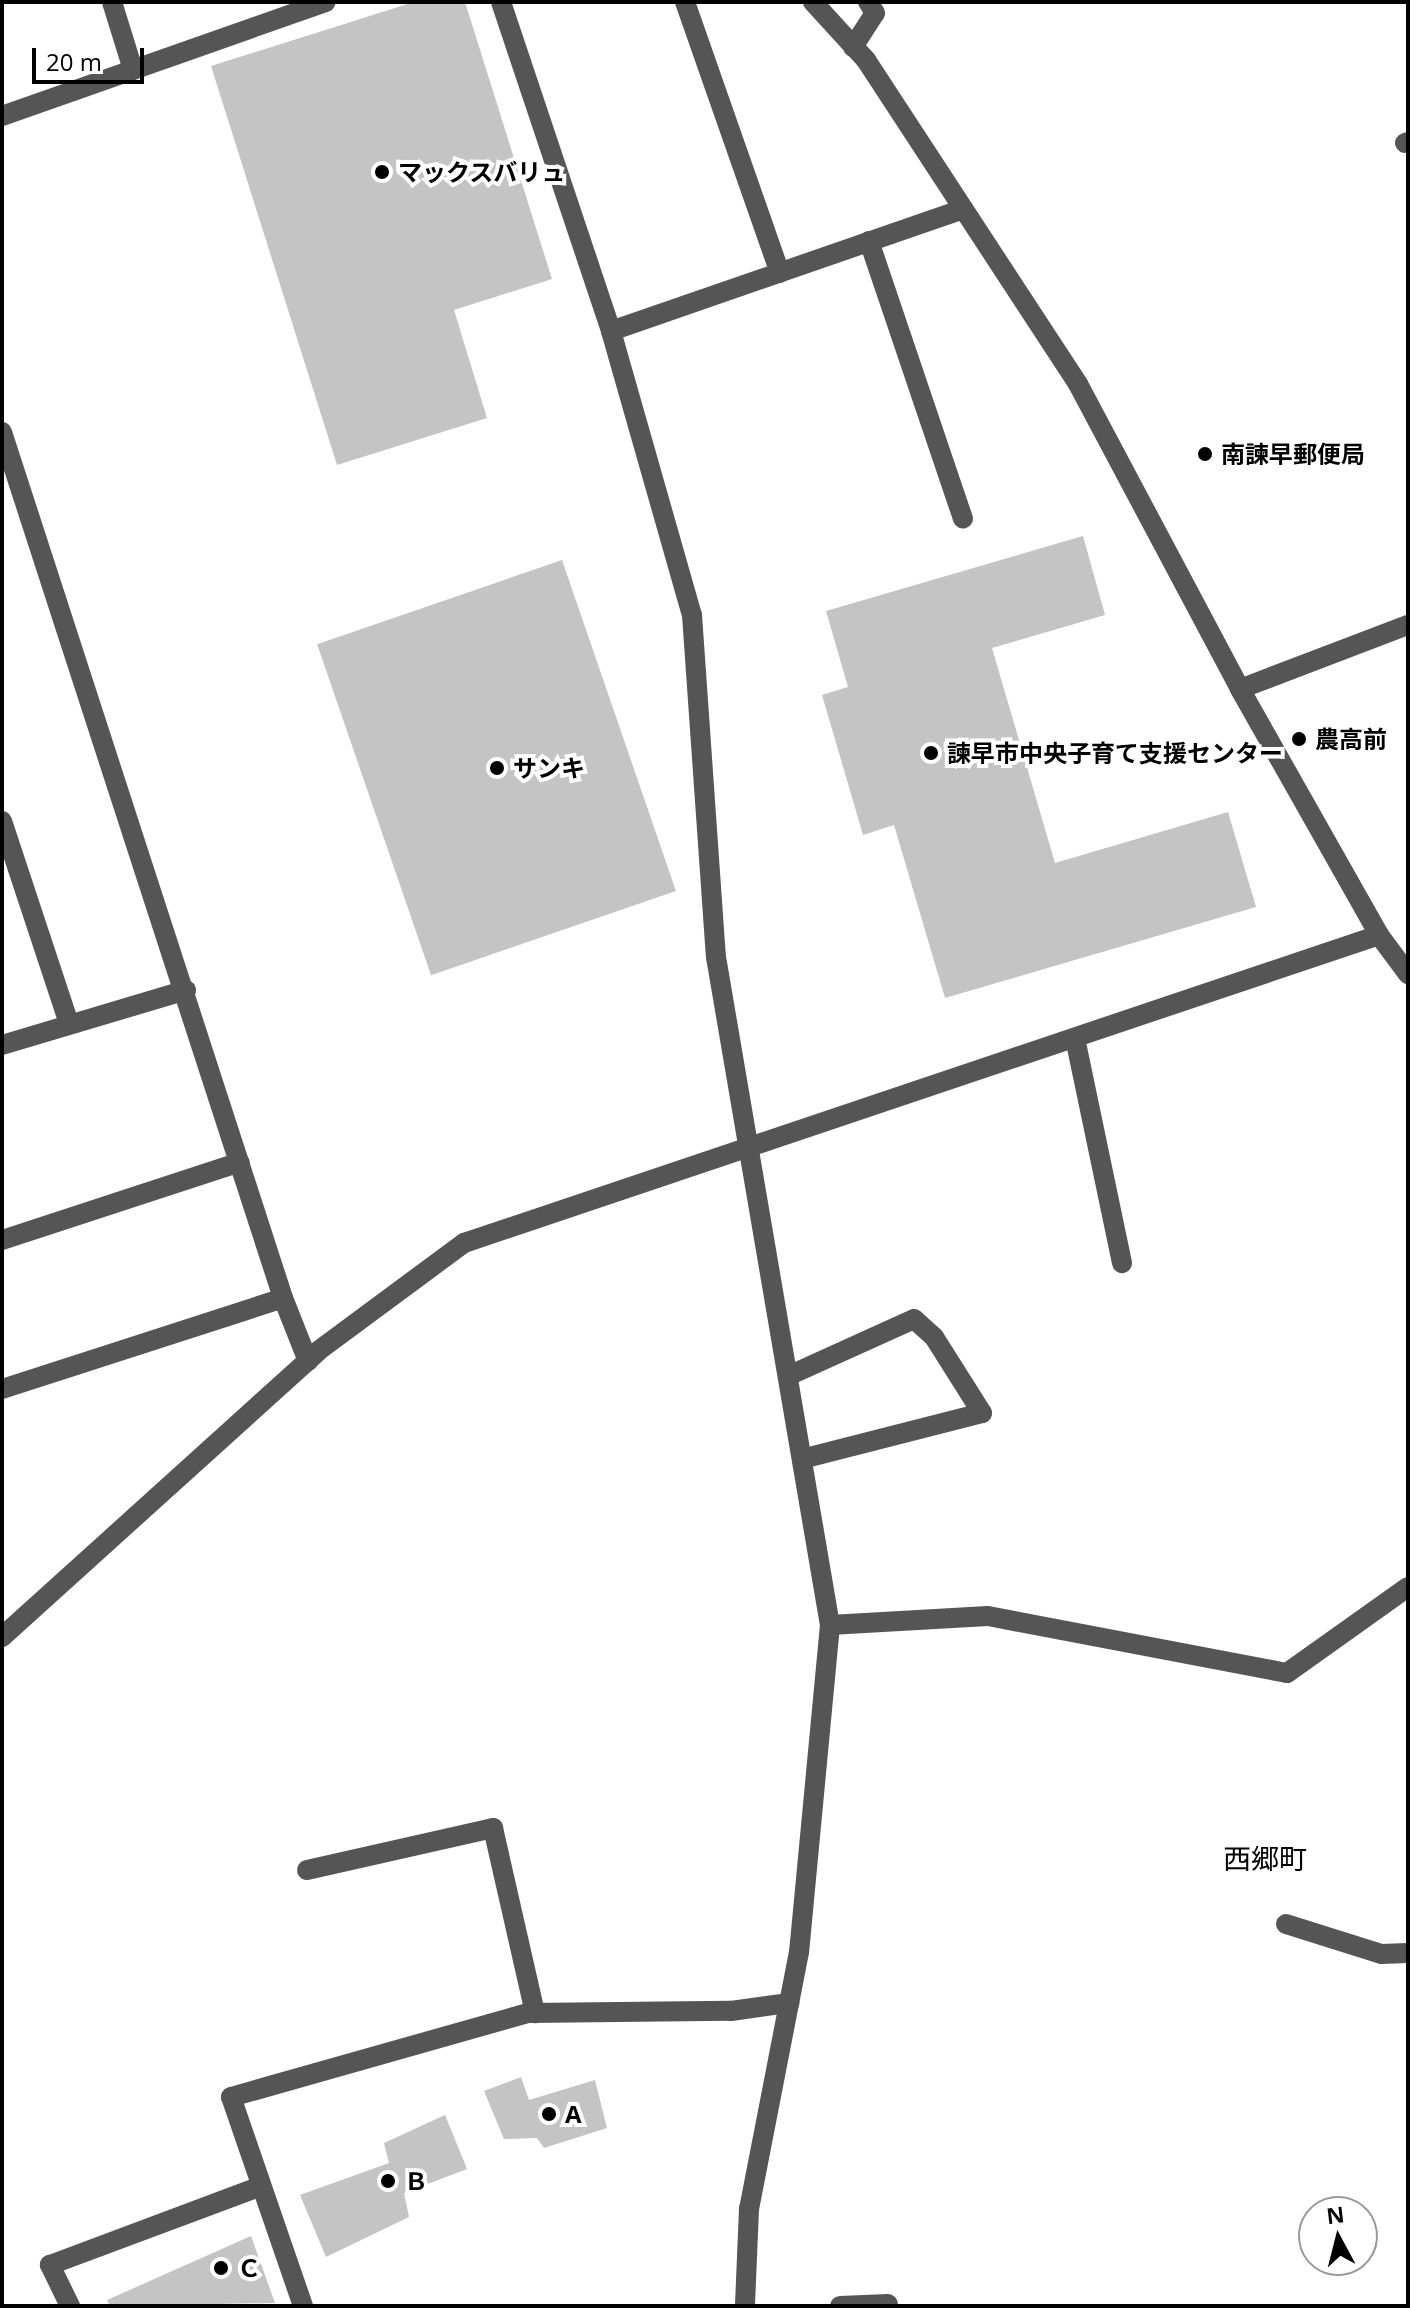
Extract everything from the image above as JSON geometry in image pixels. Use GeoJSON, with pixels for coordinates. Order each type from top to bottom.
{"type":"FeatureCollection","features":[{"type":"Feature","properties":{"kind":"street"},"geometry":{"type":"LineString","coordinates":[[112,2],[133,70]]}},
{"type":"Feature","properties":{"kind":"street"},"geometry":{"type":"LineString","coordinates":[[2,116],[326,2]]}},
{"type":"Feature","properties":{"kind":"street"},"geometry":{"type":"LineString","coordinates":[[501,2],[611,331],[692,615],[716,957],[830,1625],[799,1952],[749,2209],[745,2306]]}},
{"type":"Feature","properties":{"kind":"street"},"geometry":{"type":"LineString","coordinates":[[685,2],[780,273]]}},
{"type":"Feature","properties":{"kind":"street"},"geometry":{"type":"LineString","coordinates":[[813,2],[853,47],[1078,384],[1240,689],[1379,935],[1408,974]]}},
{"type":"Feature","properties":{"kind":"street"},"geometry":{"type":"LineString","coordinates":[[853,47],[875,13],[868,2]]}},
{"type":"Feature","properties":{"kind":"street"},"geometry":{"type":"LineString","coordinates":[[611,331],[963,209]]}},
{"type":"Feature","properties":{"kind":"street"},"geometry":{"type":"LineString","coordinates":[[869,241],[963,519]]}},
{"type":"Feature","properties":{"kind":"street"},"geometry":{"type":"LineString","coordinates":[[2,432],[7,465],[186,990],[283,1298],[308,1361]]}},
{"type":"Feature","properties":{"kind":"street"},"geometry":{"type":"LineString","coordinates":[[1240,689],[1408,625]]}},
{"type":"Feature","properties":{"kind":"street"},"geometry":{"type":"LineString","coordinates":[[2,821],[6,853],[69,1023]]}},
{"type":"Feature","properties":{"kind":"street"},"geometry":{"type":"LineString","coordinates":[[2,1637],[308,1361],[464,1243],[1379,935]]}},
{"type":"Feature","properties":{"kind":"street"},"geometry":{"type":"LineString","coordinates":[[2,1045],[186,990]]}},
{"type":"Feature","properties":{"kind":"street"},"geometry":{"type":"LineString","coordinates":[[1075,1038],[1122,1263]]}},
{"type":"Feature","properties":{"kind":"street"},"geometry":{"type":"LineString","coordinates":[[2,1240],[240,1162]]}},
{"type":"Feature","properties":{"kind":"street"},"geometry":{"type":"LineString","coordinates":[[2,1389],[283,1298]]}},
{"type":"Feature","properties":{"kind":"street"},"geometry":{"type":"LineString","coordinates":[[788,1376],[914,1319],[934,1337],[982,1413],[802,1459]]}},
{"type":"Feature","properties":{"kind":"street"},"geometry":{"type":"LineString","coordinates":[[830,1625],[988,1616],[1287,1673],[1408,1587]]}},
{"type":"Feature","properties":{"kind":"street"},"geometry":{"type":"LineString","coordinates":[[307,1870],[493,1828],[535,2013]]}},
{"type":"Feature","properties":{"kind":"street"},"geometry":{"type":"LineString","coordinates":[[1286,1924],[1381,1954],[1408,1953]]}},
{"type":"Feature","properties":{"kind":"street"},"geometry":{"type":"LineString","coordinates":[[303,2306],[231,2097],[535,2013],[731,2011],[789,2003]]}},
{"type":"Feature","properties":{"kind":"street"},"geometry":{"type":"LineString","coordinates":[[70,2306],[50,2265],[261,2186]]}},
{"type":"Feature","properties":{"kind":"street"},"geometry":{"type":"LineString","coordinates":[[840,2306],[888,2304]]}},
{"type":"Feature","properties":{"kind":"building","name":"マックスバリュ"},"geometry":{"type":"Polygon","coordinates":[[[414,2],[465,2],[552,279],[454,310],[487,418],[337,465],[211,66],[414,2]]]}},
{"type":"Feature","properties":{"kind":"building","name":"諫早市中央子育て支援センター"},"geometry":{"type":"Polygon","coordinates":[[[1083,536],[1105,615],[992,648],[1055,863],[1228,812],[1256,907],[945,998],[894,825],[863,835],[822,695],[848,687],[826,611],[1083,536]]]}},
{"type":"Feature","properties":{"kind":"building","name":"サンキ"},"geometry":{"type":"Polygon","coordinates":[[[562,560],[676,891],[431,975],[317,644],[562,560]]]}},
{"type":"Feature","properties":{"kind":"building","name":"A"},"geometry":{"type":"Polygon","coordinates":[[[521,2077],[529,2100],[595,2080],[607,2128],[544,2148],[537,2138],[504,2139],[484,2091],[521,2077]]]}},
{"type":"Feature","properties":{"kind":"building","name":"Ｂ"},"geometry":{"type":"Polygon","coordinates":[[[445,2115],[467,2169],[404,2193],[409,2217],[326,2257],[300,2195],[389,2163],[384,2143],[445,2115]]]}},
{"type":"Feature","properties":{"kind":"building","name":"Ｃ"},"geometry":{"type":"Polygon","coordinates":[[[251,2236],[275,2303],[110,2306],[107,2300],[251,2236]]]}},
{"type":"Feature","properties":{"kind":"place","name":"マックスバリュ"},"geometry":{"type":"Point","coordinates":[382,172]}},
{"type":"Feature","properties":{"kind":"place","name":"南諫早郵便局"},"geometry":{"type":"Point","coordinates":[1205,454]}},
{"type":"Feature","properties":{"kind":"place","name":"農高前"},"geometry":{"type":"Point","coordinates":[1299,739]}},
{"type":"Feature","properties":{"kind":"place","name":"諫早市中央子育て支援センター"},"geometry":{"type":"Point","coordinates":[931,753]}},
{"type":"Feature","properties":{"kind":"place","name":"サンキ"},"geometry":{"type":"Point","coordinates":[497,768]}},
{"type":"Feature","properties":{"kind":"place","name":"A"},"geometry":{"type":"Point","coordinates":[549,2114]}},
{"type":"Feature","properties":{"kind":"place","name":"Ｂ"},"geometry":{"type":"Point","coordinates":[388,2181]}},
{"type":"Feature","properties":{"kind":"place","name":"Ｃ"},"geometry":{"type":"Point","coordinates":[221,2268]}},
{"type":"Feature","properties":{"kind":"district","name":"西郷町"},"geometry":{"type":"Point","coordinates":[1265,1858]}}]}
